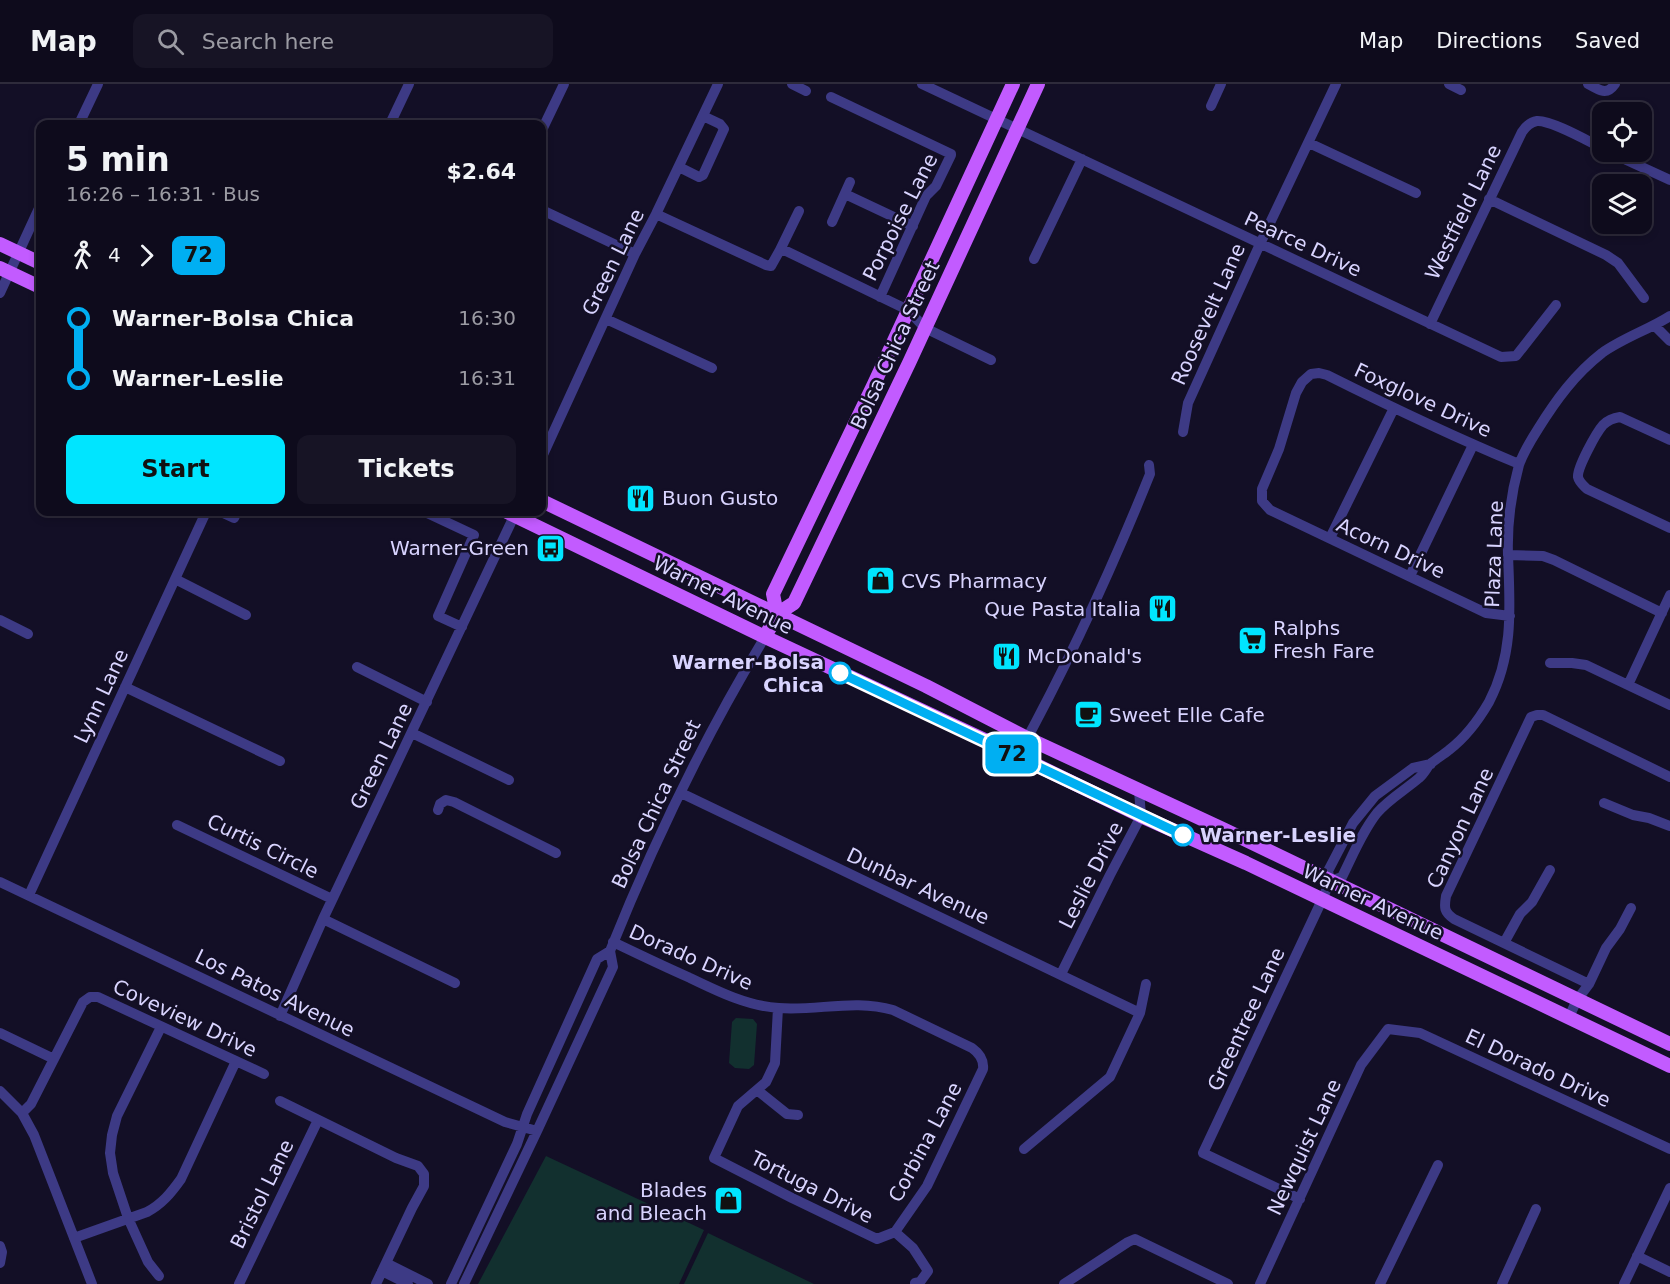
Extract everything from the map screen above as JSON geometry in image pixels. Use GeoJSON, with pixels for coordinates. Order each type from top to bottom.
{"type":"FeatureCollection","features":[{"type":"Feature","properties":{"kind":"main road","name":"Bolsa Chica Street"},"geometry":{"type":"LineString","coordinates":[[777,614],[773,594],[1013,84]]}},
{"type":"Feature","properties":{"kind":"main road","name":"Bolsa Chica Street"},"geometry":{"type":"LineString","coordinates":[[765,637],[777,614],[794,603],[1038,84]]}},
{"type":"Feature","properties":{"kind":"main road"},"geometry":{"type":"LineString","coordinates":[[0,244],[36,261]]}},
{"type":"Feature","properties":{"kind":"main road"},"geometry":{"type":"LineString","coordinates":[[5,270],[36,285]]}},
{"type":"Feature","properties":{"kind":"main road"},"geometry":{"type":"LineString","coordinates":[[852,430],[872,439]]}},
{"type":"Feature","properties":{"kind":"main road","name":"Warner Avenue"},"geometry":{"type":"LineString","coordinates":[[546,503],[926,686],[1027,738],[1670,1044]]}},
{"type":"Feature","properties":{"kind":"main road","name":"Warner Avenue"},"geometry":{"type":"LineString","coordinates":[[518,516],[765,637],[1141,816],[1246,863],[1670,1066]]}},
{"type":"Feature","properties":{"kind":"street"},"geometry":{"type":"LineString","coordinates":[[81,120],[98,84]]}},
{"type":"Feature","properties":{"kind":"street"},"geometry":{"type":"LineString","coordinates":[[392,120],[409,84]]}},
{"type":"Feature","properties":{"kind":"street"},"geometry":{"type":"LineString","coordinates":[[546,122],[564,84]]}},
{"type":"Feature","properties":{"kind":"street","name":"Green Lane"},"geometry":{"type":"LineString","coordinates":[[546,448],[635,254],[718,84]]}},
{"type":"Feature","properties":{"kind":"street"},"geometry":{"type":"LineString","coordinates":[[792,84],[806,91]]}},
{"type":"Feature","properties":{"kind":"street","name":"Pearce Drive"},"geometry":{"type":"LineString","coordinates":[[922,84],[1501,357],[1516,356],[1556,305]]}},
{"type":"Feature","properties":{"kind":"street"},"geometry":{"type":"LineString","coordinates":[[1210,106],[1221,84]]}},
{"type":"Feature","properties":{"kind":"street","name":"Roosevelt Lane"},"geometry":{"type":"LineString","coordinates":[[1183,432],[1188,403],[1336,84]]}},
{"type":"Feature","properties":{"kind":"street"},"geometry":{"type":"LineString","coordinates":[[1449,84],[1461,90]]}},
{"type":"Feature","properties":{"kind":"street"},"geometry":{"type":"LineString","coordinates":[[1588,84],[1604,92],[1615,84]]}},
{"type":"Feature","properties":{"kind":"street","name":"Porpoise Lane"},"geometry":{"type":"LineString","coordinates":[[831,97],[951,154],[936,186],[926,196],[880,297]]}},
{"type":"Feature","properties":{"kind":"street"},"geometry":{"type":"LineString","coordinates":[[679,167],[698,176],[703,175],[724,129],[720,124],[703,116]]}},
{"type":"Feature","properties":{"kind":"street","name":"Westfield Lane"},"geometry":{"type":"LineString","coordinates":[[1430,324],[1527,125],[1535,121],[1547,123],[1592,143]]}},
{"type":"Feature","properties":{"kind":"street"},"geometry":{"type":"LineString","coordinates":[[1309,143],[1416,193]]}},
{"type":"Feature","properties":{"kind":"street"},"geometry":{"type":"LineString","coordinates":[[1034,259],[1082,159]]}},
{"type":"Feature","properties":{"kind":"street"},"geometry":{"type":"LineString","coordinates":[[1631,162],[1670,180]]}},
{"type":"Feature","properties":{"kind":"street"},"geometry":{"type":"LineString","coordinates":[[831,222],[850,182]]}},
{"type":"Feature","properties":{"kind":"street"},"geometry":{"type":"LineString","coordinates":[[844,194],[913,226]]}},
{"type":"Feature","properties":{"kind":"street"},"geometry":{"type":"LineString","coordinates":[[1489,199],[1606,255],[1618,263],[1644,298]]}},
{"type":"Feature","properties":{"kind":"street"},"geometry":{"type":"LineString","coordinates":[[656,214],[771,266],[799,210]]}},
{"type":"Feature","properties":{"kind":"street"},"geometry":{"type":"LineString","coordinates":[[546,212],[635,254]]}},
{"type":"Feature","properties":{"kind":"street"},"geometry":{"type":"LineString","coordinates":[[0,293],[5,270],[19,253],[36,215]]}},
{"type":"Feature","properties":{"kind":"street"},"geometry":{"type":"LineString","coordinates":[[780,250],[908,310],[925,328],[991,360]]}},
{"type":"Feature","properties":{"kind":"street","name":"Plaza Lane"},"geometry":{"type":"LineString","coordinates":[[1322,900],[1330,881],[1342,877],[1366,828],[1378,812],[1389,800],[1421,777],[1431,764],[1465,737],[1490,700],[1507,653],[1510,616],[1508,555],[1510,506],[1519,464],[1543,420],[1572,381],[1605,352],[1670,316]]}},
{"type":"Feature","properties":{"kind":"street"},"geometry":{"type":"LineString","coordinates":[[606,319],[712,368]]}},
{"type":"Feature","properties":{"kind":"street"},"geometry":{"type":"LineString","coordinates":[[1655,326],[1670,341]]}},
{"type":"Feature","properties":{"kind":"street","name":"Foxglove Drive"},"geometry":{"type":"LineString","coordinates":[[1262,501],[1262,489],[1279,449],[1296,393],[1302,382],[1311,374],[1327,375],[1473,445],[1519,464]]}},
{"type":"Feature","properties":{"kind":"street"},"geometry":{"type":"LineString","coordinates":[[1330,538],[1394,408]]}},
{"type":"Feature","properties":{"kind":"street"},"geometry":{"type":"LineString","coordinates":[[1670,440],[1620,417],[1611,418],[1603,425],[1580,464],[1578,475],[1580,482],[1587,489],[1670,528]]}},
{"type":"Feature","properties":{"kind":"street"},"geometry":{"type":"LineString","coordinates":[[1410,576],[1473,445]]}},
{"type":"Feature","properties":{"kind":"street"},"geometry":{"type":"LineString","coordinates":[[1017,757],[1125,536],[1150,474],[1149,465]]}},
{"type":"Feature","properties":{"kind":"street","name":"Acorn Drive"},"geometry":{"type":"LineString","coordinates":[[1262,501],[1270,510],[1486,613],[1510,616]]}},
{"type":"Feature","properties":{"kind":"street","name":"Lynn Lane"},"geometry":{"type":"LineString","coordinates":[[29,895],[204,516]]}},
{"type":"Feature","properties":{"kind":"street"},"geometry":{"type":"LineString","coordinates":[[434,516],[474,535],[438,616],[462,627]]}},
{"type":"Feature","properties":{"kind":"street","name":"Green Lane"},"geometry":{"type":"LineString","coordinates":[[280,1016],[332,899],[462,627],[511,516]]}},
{"type":"Feature","properties":{"kind":"street"},"geometry":{"type":"LineString","coordinates":[[1508,555],[1543,556],[1554,560],[1662,613]]}},
{"type":"Feature","properties":{"kind":"street"},"geometry":{"type":"LineString","coordinates":[[175,579],[246,615]]}},
{"type":"Feature","properties":{"kind":"street"},"geometry":{"type":"LineString","coordinates":[[1628,685],[1670,595]]}},
{"type":"Feature","properties":{"kind":"street"},"geometry":{"type":"LineString","coordinates":[[0,620],[28,633]]}},
{"type":"Feature","properties":{"kind":"street","name":"Bolsa Chica Street"},"geometry":{"type":"LineString","coordinates":[[451,1284],[517,1144],[527,1114],[597,960],[612,946],[681,793],[735,685],[765,637]]}},
{"type":"Feature","properties":{"kind":"street"},"geometry":{"type":"LineString","coordinates":[[1550,663],[1572,663],[1586,666],[1670,705]]}},
{"type":"Feature","properties":{"kind":"street"},"geometry":{"type":"LineString","coordinates":[[357,667],[427,702]]}},
{"type":"Feature","properties":{"kind":"street"},"geometry":{"type":"LineString","coordinates":[[125,687],[280,761]]}},
{"type":"Feature","properties":{"kind":"street","name":"Canyon Lane"},"geometry":{"type":"LineString","coordinates":[[1589,984],[1454,919],[1446,914],[1444,906],[1446,896],[1531,717],[1543,715],[1670,777]]}},
{"type":"Feature","properties":{"kind":"street"},"geometry":{"type":"LineString","coordinates":[[412,733],[508,780]]}},
{"type":"Feature","properties":{"kind":"street","name":"Leslie Drive"},"geometry":{"type":"LineString","coordinates":[[1061,974],[1141,816],[1139,790]]}},
{"type":"Feature","properties":{"kind":"street","name":"Dunbar Avenue"},"geometry":{"type":"LineString","coordinates":[[681,793],[1140,1013]]}},
{"type":"Feature","properties":{"kind":"street"},"geometry":{"type":"LineString","coordinates":[[438,810],[440,804],[446,800],[454,802],[556,853]]}},
{"type":"Feature","properties":{"kind":"street"},"geometry":{"type":"LineString","coordinates":[[1604,802],[1634,815],[1670,826]]}},
{"type":"Feature","properties":{"kind":"street","name":"Curtis Circle"},"geometry":{"type":"LineString","coordinates":[[177,825],[332,899]]}},
{"type":"Feature","properties":{"kind":"street"},"geometry":{"type":"LineString","coordinates":[[1503,943],[1520,914],[1532,902],[1550,870]]}},
{"type":"Feature","properties":{"kind":"street","name":"Los Patos Avenue"},"geometry":{"type":"LineString","coordinates":[[0,882],[505,1122],[537,1131]]}},
{"type":"Feature","properties":{"kind":"street","name":"Greentree Lane"},"geometry":{"type":"LineString","coordinates":[[1300,1199],[1203,1153],[1322,900]]}},
{"type":"Feature","properties":{"kind":"street"},"geometry":{"type":"LineString","coordinates":[[1569,1017],[1577,1000],[1589,984],[1606,948],[1620,929],[1631,908]]}},
{"type":"Feature","properties":{"kind":"street"},"geometry":{"type":"LineString","coordinates":[[323,919],[456,983]]}},
{"type":"Feature","properties":{"kind":"street","name":"Bolsa Chica Street"},"geometry":{"type":"LineString","coordinates":[[464,1284],[613,967],[612,946]]}},
{"type":"Feature","properties":{"kind":"street","name":"Dorado Drive"},"geometry":{"type":"LineString","coordinates":[[612,946],[749,1004],[803,1009],[861,1004],[893,1010],[972,1048],[980,1056],[983,1069]]}},
{"type":"Feature","properties":{"kind":"street"},"geometry":{"type":"LineString","coordinates":[[1024,1149],[1110,1077],[1140,1013],[1146,984]]}},
{"type":"Feature","properties":{"kind":"street","name":"Coveview Drive"},"geometry":{"type":"LineString","coordinates":[[54,1059],[83,1002],[90,997],[98,997],[264,1074]]}},
{"type":"Feature","properties":{"kind":"street"},"geometry":{"type":"LineString","coordinates":[[778,1008],[775,1063],[766,1082],[757,1090],[787,1114],[798,1115]]}},
{"type":"Feature","properties":{"kind":"street"},"geometry":{"type":"LineString","coordinates":[[159,1276],[148,1263],[128,1218],[113,1173],[110,1153],[117,1116],[161,1027]]}},
{"type":"Feature","properties":{"kind":"street","name":"El Dorado Drive"},"geometry":{"type":"LineString","coordinates":[[1388,1029],[1420,1033],[1670,1149]]}},
{"type":"Feature","properties":{"kind":"street","name":"Newquist Lane"},"geometry":{"type":"LineString","coordinates":[[1260,1284],[1361,1065],[1388,1029]]}},
{"type":"Feature","properties":{"kind":"street"},"geometry":{"type":"LineString","coordinates":[[0,1033],[54,1059],[31,1104],[22,1113]]}},
{"type":"Feature","properties":{"kind":"street"},"geometry":{"type":"LineString","coordinates":[[74,1238],[147,1212],[169,1196],[181,1179],[236,1061]]}},
{"type":"Feature","properties":{"kind":"street","name":"Corbina Lane"},"geometry":{"type":"LineString","coordinates":[[915,1283],[920,1282],[928,1271],[913,1248],[896,1232],[927,1186],[983,1069]]}},
{"type":"Feature","properties":{"kind":"street","name":"Tortuga Drive"},"geometry":{"type":"LineString","coordinates":[[757,1090],[738,1107],[714,1158],[877,1239],[896,1232]]}},
{"type":"Feature","properties":{"kind":"street"},"geometry":{"type":"LineString","coordinates":[[0,1091],[22,1113],[34,1135],[92,1284]]}},
{"type":"Feature","properties":{"kind":"street"},"geometry":{"type":"LineString","coordinates":[[280,1101],[396,1158],[418,1166],[424,1174],[424,1186],[376,1284]]}},
{"type":"Feature","properties":{"kind":"street","name":"Bristol Lane"},"geometry":{"type":"LineString","coordinates":[[238,1284],[318,1120]]}},
{"type":"Feature","properties":{"kind":"street"},"geometry":{"type":"LineString","coordinates":[[1380,1284],[1438,1165]]}},
{"type":"Feature","properties":{"kind":"street"},"geometry":{"type":"LineString","coordinates":[[1624,1284],[1670,1188]]}},
{"type":"Feature","properties":{"kind":"street"},"geometry":{"type":"LineString","coordinates":[[1502,1284],[1536,1209]]}},
{"type":"Feature","properties":{"kind":"street"},"geometry":{"type":"LineString","coordinates":[[1064,1284],[1135,1239],[1228,1284]]}},
{"type":"Feature","properties":{"kind":"street"},"geometry":{"type":"LineString","coordinates":[[0,1246],[2,1252],[0,1263]]}},
{"type":"Feature","properties":{"kind":"street"},"geometry":{"type":"LineString","coordinates":[[1638,1256],[1670,1272]]}},
{"type":"Feature","properties":{"kind":"street"},"geometry":{"type":"LineString","coordinates":[[384,1267],[411,1282],[428,1284]]}},
{"type":"Feature","properties":{"kind":"green space"},"geometry":{"type":"Polygon","coordinates":[[[736,1018],[753,1019],[757,1024],[754,1065],[749,1069],[735,1068],[729,1063],[732,1022],[736,1018]]]}},
{"type":"Feature","properties":{"kind":"green space"},"geometry":{"type":"Polygon","coordinates":[[[546,1156],[704,1230],[679,1284],[478,1284],[546,1156]]]}},
{"type":"Feature","properties":{"kind":"green space"},"geometry":{"type":"Polygon","coordinates":[[[708,1233],[814,1284],[684,1284],[708,1233]]]}},
{"type":"Feature","properties":{"kind":"bus line","name":"72"},"geometry":{"type":"LineString","coordinates":[[840,673],[1183,835]]}},
{"type":"Feature","properties":{"kind":"place","name":"Buon Gusto"},"geometry":{"type":"Point","coordinates":[641,498]}},
{"type":"Feature","properties":{"kind":"place","name":"Warner-Green"},"geometry":{"type":"Point","coordinates":[550,548]}},
{"type":"Feature","properties":{"kind":"place","name":"CVS Pharmacy"},"geometry":{"type":"Point","coordinates":[880,581]}},
{"type":"Feature","properties":{"kind":"place","name":"Que Pasta Italia"},"geometry":{"type":"Point","coordinates":[1162,609]}},
{"type":"Feature","properties":{"kind":"place","name":"Ralphs Fresh Fare"},"geometry":{"type":"Point","coordinates":[1252,640]}},
{"type":"Feature","properties":{"kind":"place","name":"McDonald's"},"geometry":{"type":"Point","coordinates":[1006,656]}},
{"type":"Feature","properties":{"kind":"place","name":"Warner-Bolsa Chica"},"geometry":{"type":"Point","coordinates":[840,673]}},
{"type":"Feature","properties":{"kind":"place","name":"Sweet Elle Cafe"},"geometry":{"type":"Point","coordinates":[1088,715]}},
{"type":"Feature","properties":{"kind":"place","name":"Warner-Leslie"},"geometry":{"type":"Point","coordinates":[1183,835]}},
{"type":"Feature","properties":{"kind":"place","name":"Blades and Bleach"},"geometry":{"type":"Point","coordinates":[728,1201]}}]}
